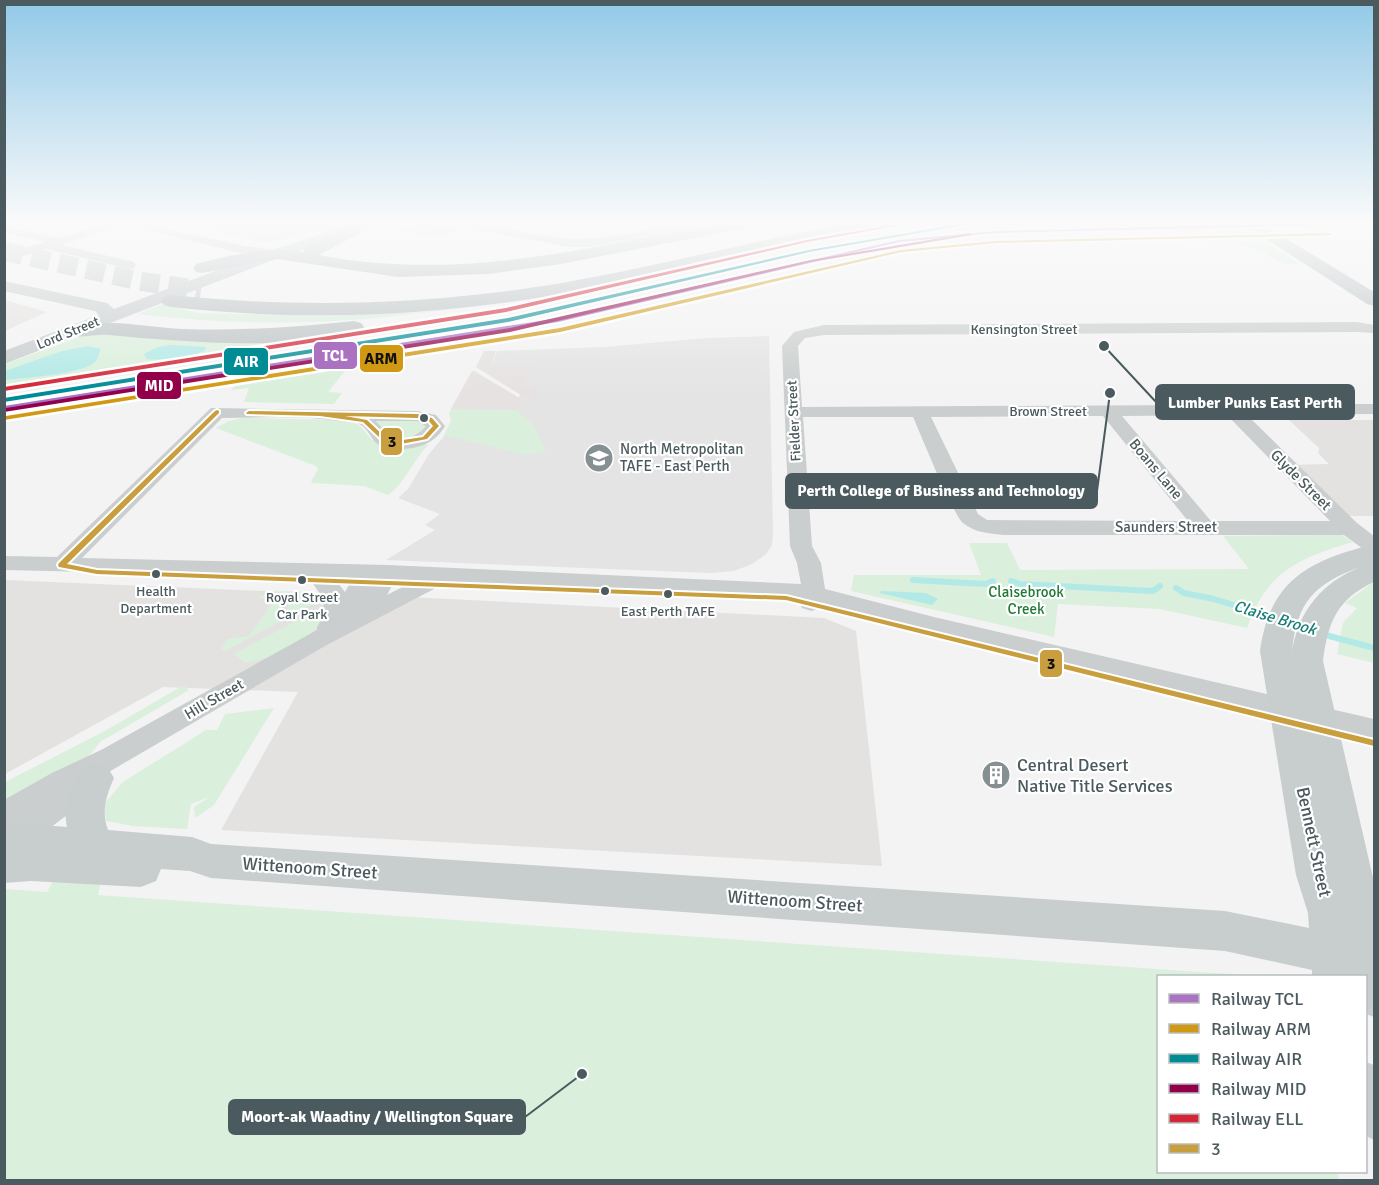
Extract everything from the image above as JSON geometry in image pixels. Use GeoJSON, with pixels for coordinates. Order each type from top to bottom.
{"type":"FeatureCollection","features":[{"type":"Feature","properties":{"kind":"highway"},"geometry":{"type":"LineString","coordinates":[[369,287],[470,279]]}},
{"type":"Feature","properties":{"kind":"highway"},"geometry":{"type":"LineString","coordinates":[[201,290],[396,291],[522,279]]}},
{"type":"Feature","properties":{"kind":"highway"},"geometry":{"type":"LineString","coordinates":[[564,279],[488,291],[354,302],[174,300],[252,308],[348,309],[433,305],[555,289],[604,279]]}},
{"type":"Feature","properties":{"kind":"highway"},"geometry":{"type":"LineString","coordinates":[[75,331],[98,328],[183,335],[293,334],[396,322],[527,300],[622,279]]}},
{"type":"Feature","properties":{"kind":"highway"},"geometry":{"type":"LineString","coordinates":[[1344,279],[1374,300]]}},
{"type":"Feature","properties":{"kind":"highway"},"geometry":{"type":"LineString","coordinates":[[99,312],[176,327],[224,331],[330,329]]}},
{"type":"Feature","properties":{"kind":"main road","name":"Lord Street"},"geometry":{"type":"LineString","coordinates":[[4,358],[75,331],[99,312],[175,279]]}},
{"type":"Feature","properties":{"kind":"main road","name":"Lord Street"},"geometry":{"type":"LineString","coordinates":[[4,345],[188,279]]}},
{"type":"Feature","properties":{"kind":"main road"},"geometry":{"type":"LineString","coordinates":[[4,286],[99,312]]}},
{"type":"Feature","properties":{"kind":"main road"},"geometry":{"type":"LineString","coordinates":[[4,294],[57,314],[99,312]]}},
{"type":"Feature","properties":{"kind":"main road"},"geometry":{"type":"LineString","coordinates":[[23,338],[57,314]]}},
{"type":"Feature","properties":{"kind":"main road"},"geometry":{"type":"LineString","coordinates":[[1304,719],[1276,651],[1279,623],[1297,590],[1320,572],[1350,559],[1374,553]]}},
{"type":"Feature","properties":{"kind":"main road"},"geometry":{"type":"LineString","coordinates":[[1304,719],[1311,633],[1328,599],[1347,584],[1374,571]]}},
{"type":"Feature","properties":{"kind":"main road","name":"Bennett Street"},"geometry":{"type":"LineString","coordinates":[[1304,719],[1348,947],[1363,975]]}},
{"type":"Feature","properties":{"kind":"main road"},"geometry":{"type":"LineString","coordinates":[[95,845],[86,828],[84,810],[103,768]]}},
{"type":"Feature","properties":{"kind":"main road","name":"Wittenoom Street"},"geometry":{"type":"LineString","coordinates":[[6,841],[31,864],[186,871],[212,861]]}},
{"type":"Feature","properties":{"kind":"main road","name":"Wittenoom Street"},"geometry":{"type":"LineString","coordinates":[[6,841],[95,845],[192,854],[212,861],[1225,931],[1348,947]]}},
{"type":"Feature","properties":{"kind":"street","name":"Kensington Street"},"geometry":{"type":"LineString","coordinates":[[1357,327],[1362,324],[1374,324]]}},
{"type":"Feature","properties":{"kind":"street","name":"Kensington Street"},"geometry":{"type":"LineString","coordinates":[[799,335],[824,330],[1357,327],[1374,329]]}},
{"type":"Feature","properties":{"kind":"street","name":"Fielder Street"},"geometry":{"type":"LineString","coordinates":[[799,335],[794,338],[790,346],[801,546],[809,563],[812,598]]}},
{"type":"Feature","properties":{"kind":"street","name":"Brown Street"},"geometry":{"type":"LineString","coordinates":[[794,412],[1374,409]]}},
{"type":"Feature","properties":{"kind":"street","name":"Boans Lane"},"geometry":{"type":"LineString","coordinates":[[1108,410],[1204,527]]}},
{"type":"Feature","properties":{"kind":"street","name":"Glyde Street"},"geometry":{"type":"LineString","coordinates":[[1232,410],[1349,528],[1374,546]]}},
{"type":"Feature","properties":{"kind":"street"},"geometry":{"type":"LineString","coordinates":[[62,565],[217,412],[338,416]]}},
{"type":"Feature","properties":{"kind":"street","name":"Saunders Street"},"geometry":{"type":"LineString","coordinates":[[920,412],[969,518],[982,526],[1003,528],[1349,528]]}},
{"type":"Feature","properties":{"kind":"street","name":"Fielder Street"},"geometry":{"type":"LineString","coordinates":[[787,593],[793,563],[801,546]]}},
{"type":"Feature","properties":{"kind":"street"},"geometry":{"type":"LineString","coordinates":[[4,563],[62,565],[99,563],[787,593],[1304,719],[1374,743]]}},
{"type":"Feature","properties":{"kind":"street"},"geometry":{"type":"LineString","coordinates":[[62,565],[97,572],[321,580],[376,576],[426,584],[787,593]]}},
{"type":"Feature","properties":{"kind":"street","name":"Hill Street"},"geometry":{"type":"LineString","coordinates":[[6,841],[103,768],[368,608],[376,576]]}},
{"type":"Feature","properties":{"kind":"street"},"geometry":{"type":"LineString","coordinates":[[321,580],[330,586],[336,596],[335,628],[426,584]]}},
{"type":"Feature","properties":{"kind":"street"},"geometry":{"type":"LineString","coordinates":[[1304,719],[1374,729]]}},
{"type":"Feature","properties":{"kind":"shaded area"},"geometry":{"type":"Polygon","coordinates":[[[5,300],[47,312],[5,331],[5,300]]]}},
{"type":"Feature","properties":{"kind":"shaded area","name":"North Metropolitan TAFE - East Perth"},"geometry":{"type":"Polygon","coordinates":[[[769,336],[773,533],[772,545],[766,554],[752,564],[734,571],[710,573],[386,560],[435,530],[425,525],[440,514],[398,498],[408,489],[429,454],[450,429],[459,409],[514,409],[532,366],[491,366],[497,351],[605,347],[706,338],[769,336]]]}},
{"type":"Feature","properties":{"kind":"shaded area"},"geometry":{"type":"Polygon","coordinates":[[[1289,420],[1374,420],[1374,516],[1338,516],[1286,465],[1329,464],[1318,453],[1319,448],[1289,420]]]}},
{"type":"Feature","properties":{"kind":"shaded area"},"geometry":{"type":"Polygon","coordinates":[[[5,580],[824,618],[856,631],[882,866],[221,830],[298,692],[163,687],[5,774],[5,580]]]}},
{"type":"Feature","properties":{"kind":"green space"},"geometry":{"type":"Polygon","coordinates":[[[496,301],[407,315],[318,322],[228,322],[138,314],[163,304],[197,313],[341,316],[388,312],[415,313],[496,301]]]}},
{"type":"Feature","properties":{"kind":"green space"},"geometry":{"type":"Polygon","coordinates":[[[88,334],[326,336],[5,388],[5,364],[88,334]]]}},
{"type":"Feature","properties":{"kind":"green space"},"geometry":{"type":"Polygon","coordinates":[[[355,359],[328,392],[342,393],[334,404],[244,402],[249,388],[231,390],[243,378],[355,359]]]}},
{"type":"Feature","properties":{"kind":"green space"},"geometry":{"type":"Polygon","coordinates":[[[451,409],[516,410],[534,426],[546,451],[525,455],[444,435],[451,421],[449,413],[451,409]]]}},
{"type":"Feature","properties":{"kind":"green space"},"geometry":{"type":"Polygon","coordinates":[[[242,418],[344,420],[357,424],[378,443],[420,442],[428,445],[399,485],[388,495],[364,486],[313,483],[311,482],[318,469],[316,466],[216,428],[229,421],[242,418]]]}},
{"type":"Feature","properties":{"kind":"green space"},"geometry":{"type":"Polygon","coordinates":[[[376,420],[414,420],[427,425],[414,436],[400,438],[388,432],[376,420]]]}},
{"type":"Feature","properties":{"kind":"green space","name":"Claisebrook Creek"},"geometry":{"type":"Polygon","coordinates":[[[1342,535],[1353,542],[1301,561],[1275,580],[1264,593],[1247,628],[1160,609],[1058,604],[1054,637],[851,591],[854,575],[981,575],[969,543],[1007,543],[1020,570],[1249,569],[1223,536],[1342,535]]]}},
{"type":"Feature","properties":{"kind":"green space"},"geometry":{"type":"Polygon","coordinates":[[[1374,582],[1374,663],[1337,654],[1343,623],[1357,608],[1345,603],[1374,582]]]}},
{"type":"Feature","properties":{"kind":"green space"},"geometry":{"type":"Polygon","coordinates":[[[282,591],[312,592],[319,601],[292,615],[282,591]]]}},
{"type":"Feature","properties":{"kind":"green space"},"geometry":{"type":"Polygon","coordinates":[[[277,594],[286,618],[225,651],[221,649],[228,639],[249,636],[270,606],[270,599],[259,598],[259,596],[277,594]]]}},
{"type":"Feature","properties":{"kind":"green space"},"geometry":{"type":"Polygon","coordinates":[[[328,604],[319,626],[289,647],[265,658],[245,663],[234,654],[328,604]]]}},
{"type":"Feature","properties":{"kind":"green space"},"geometry":{"type":"Polygon","coordinates":[[[184,685],[189,690],[100,742],[85,761],[13,801],[5,798],[5,782],[103,732],[184,685]]]}},
{"type":"Feature","properties":{"kind":"green space"},"geometry":{"type":"Polygon","coordinates":[[[274,708],[214,805],[195,818],[194,807],[210,797],[191,804],[187,829],[133,826],[106,821],[104,804],[123,782],[206,730],[217,730],[225,714],[274,708]]]}},
{"type":"Feature","properties":{"kind":"green space"},"geometry":{"type":"Polygon","coordinates":[[[56,876],[101,879],[98,895],[1243,975],[1157,975],[1157,1173],[1338,1173],[1339,1180],[5,1180],[5,889],[47,892],[56,876]]]}},
{"type":"Feature","properties":{"kind":"sand"},"geometry":{"type":"Polygon","coordinates":[[[484,351],[496,351],[491,366],[532,366],[524,385],[540,399],[532,402],[476,367],[484,351]]]}},
{"type":"Feature","properties":{"kind":"sand"},"geometry":{"type":"Polygon","coordinates":[[[472,371],[528,403],[517,407],[516,410],[451,409],[472,371]]]}},
{"type":"Feature","properties":{"kind":"water"},"geometry":{"type":"Polygon","coordinates":[[[172,345],[206,347],[205,351],[169,359],[147,359],[144,354],[158,347],[172,345]]]}},
{"type":"Feature","properties":{"kind":"water"},"geometry":{"type":"Polygon","coordinates":[[[88,346],[101,349],[96,361],[88,366],[52,375],[5,380],[5,371],[62,351],[88,346]]]}},
{"type":"Feature","properties":{"kind":"water"},"geometry":{"type":"Polygon","coordinates":[[[881,591],[926,593],[938,599],[932,605],[880,593],[881,591]]]}},
{"type":"Feature","properties":{"kind":"waterway","name":"Claise Brook"},"geometry":{"type":"LineString","coordinates":[[913,580],[985,584],[993,581]]}},
{"type":"Feature","properties":{"kind":"waterway","name":"Claise Brook"},"geometry":{"type":"LineString","coordinates":[[1011,581],[1020,584],[1153,591],[1160,586]]}},
{"type":"Feature","properties":{"kind":"waterway","name":"Claise Brook"},"geometry":{"type":"LineString","coordinates":[[1176,588],[1184,593],[1214,599],[1275,618]]}},
{"type":"Feature","properties":{"kind":"waterway","name":"Claise Brook"},"geometry":{"type":"LineString","coordinates":[[1322,634],[1374,648]]}},
{"type":"Feature","properties":{"kind":"tunnel"},"geometry":{"type":"LineString","coordinates":[[131,279],[201,290]]}},
{"type":"Feature","properties":{"kind":"rail line","name":"ELL"},"geometry":{"type":"LineString","coordinates":[[4,389],[506,310],[640,279]]}},
{"type":"Feature","properties":{"kind":"rail line","name":"AIR"},"geometry":{"type":"LineString","coordinates":[[4,400],[508,320],[686,279]]}},
{"type":"Feature","properties":{"kind":"rail line","name":"MID"},"geometry":{"type":"LineString","coordinates":[[6,410],[510,330],[731,279]]}},
{"type":"Feature","properties":{"kind":"rail line","name":"TCL"},"geometry":{"type":"LineString","coordinates":[[4,408],[558,320],[734,279]]}},
{"type":"Feature","properties":{"kind":"rail line","name":"ARM"},"geometry":{"type":"LineString","coordinates":[[6,418],[560,330],[779,279]]}},
{"type":"Feature","properties":{"kind":"transit line","name":"3"},"geometry":{"type":"LineString","coordinates":[[62,565],[217,412]]}},
{"type":"Feature","properties":{"kind":"transit line","name":"3"},"geometry":{"type":"LineString","coordinates":[[249,413],[320,414]]}},
{"type":"Feature","properties":{"kind":"transit line","name":"3"},"geometry":{"type":"LineString","coordinates":[[249,413],[320,414]]}},
{"type":"Feature","properties":{"kind":"transit line","name":"3"},"geometry":{"type":"LineString","coordinates":[[320,414],[417,416],[430,419],[436,426],[425,438],[396,443],[384,439],[365,421],[320,414]]}},
{"type":"Feature","properties":{"kind":"transit line","name":"3"},"geometry":{"type":"LineString","coordinates":[[62,565],[97,572],[786,598],[1374,743]]}},
{"type":"Feature","properties":{"kind":"place","name":"Lumber Punks East Perth"},"geometry":{"type":"Point","coordinates":[1104,346]}},
{"type":"Feature","properties":{"kind":"place","name":"Perth College of Business and Technology"},"geometry":{"type":"Point","coordinates":[1110,393]}},
{"type":"Feature","properties":{"kind":"place","name":"North Metropolitan TAFE - East Perth"},"geometry":{"type":"Point","coordinates":[599,458]}},
{"type":"Feature","properties":{"kind":"place","name":"Health Department"},"geometry":{"type":"Point","coordinates":[156,574]}},
{"type":"Feature","properties":{"kind":"place","name":"Royal Street Car Park"},"geometry":{"type":"Point","coordinates":[302,580]}},
{"type":"Feature","properties":{"kind":"place","name":"East Perth TAFE"},"geometry":{"type":"Point","coordinates":[668,594]}},
{"type":"Feature","properties":{"kind":"place","name":"Central Desert Native Title Services"},"geometry":{"type":"Point","coordinates":[996,775]}},
{"type":"Feature","properties":{"kind":"place","name":"Moort-ak Waadiny / Wellington Square"},"geometry":{"type":"Point","coordinates":[582,1074]}}]}
